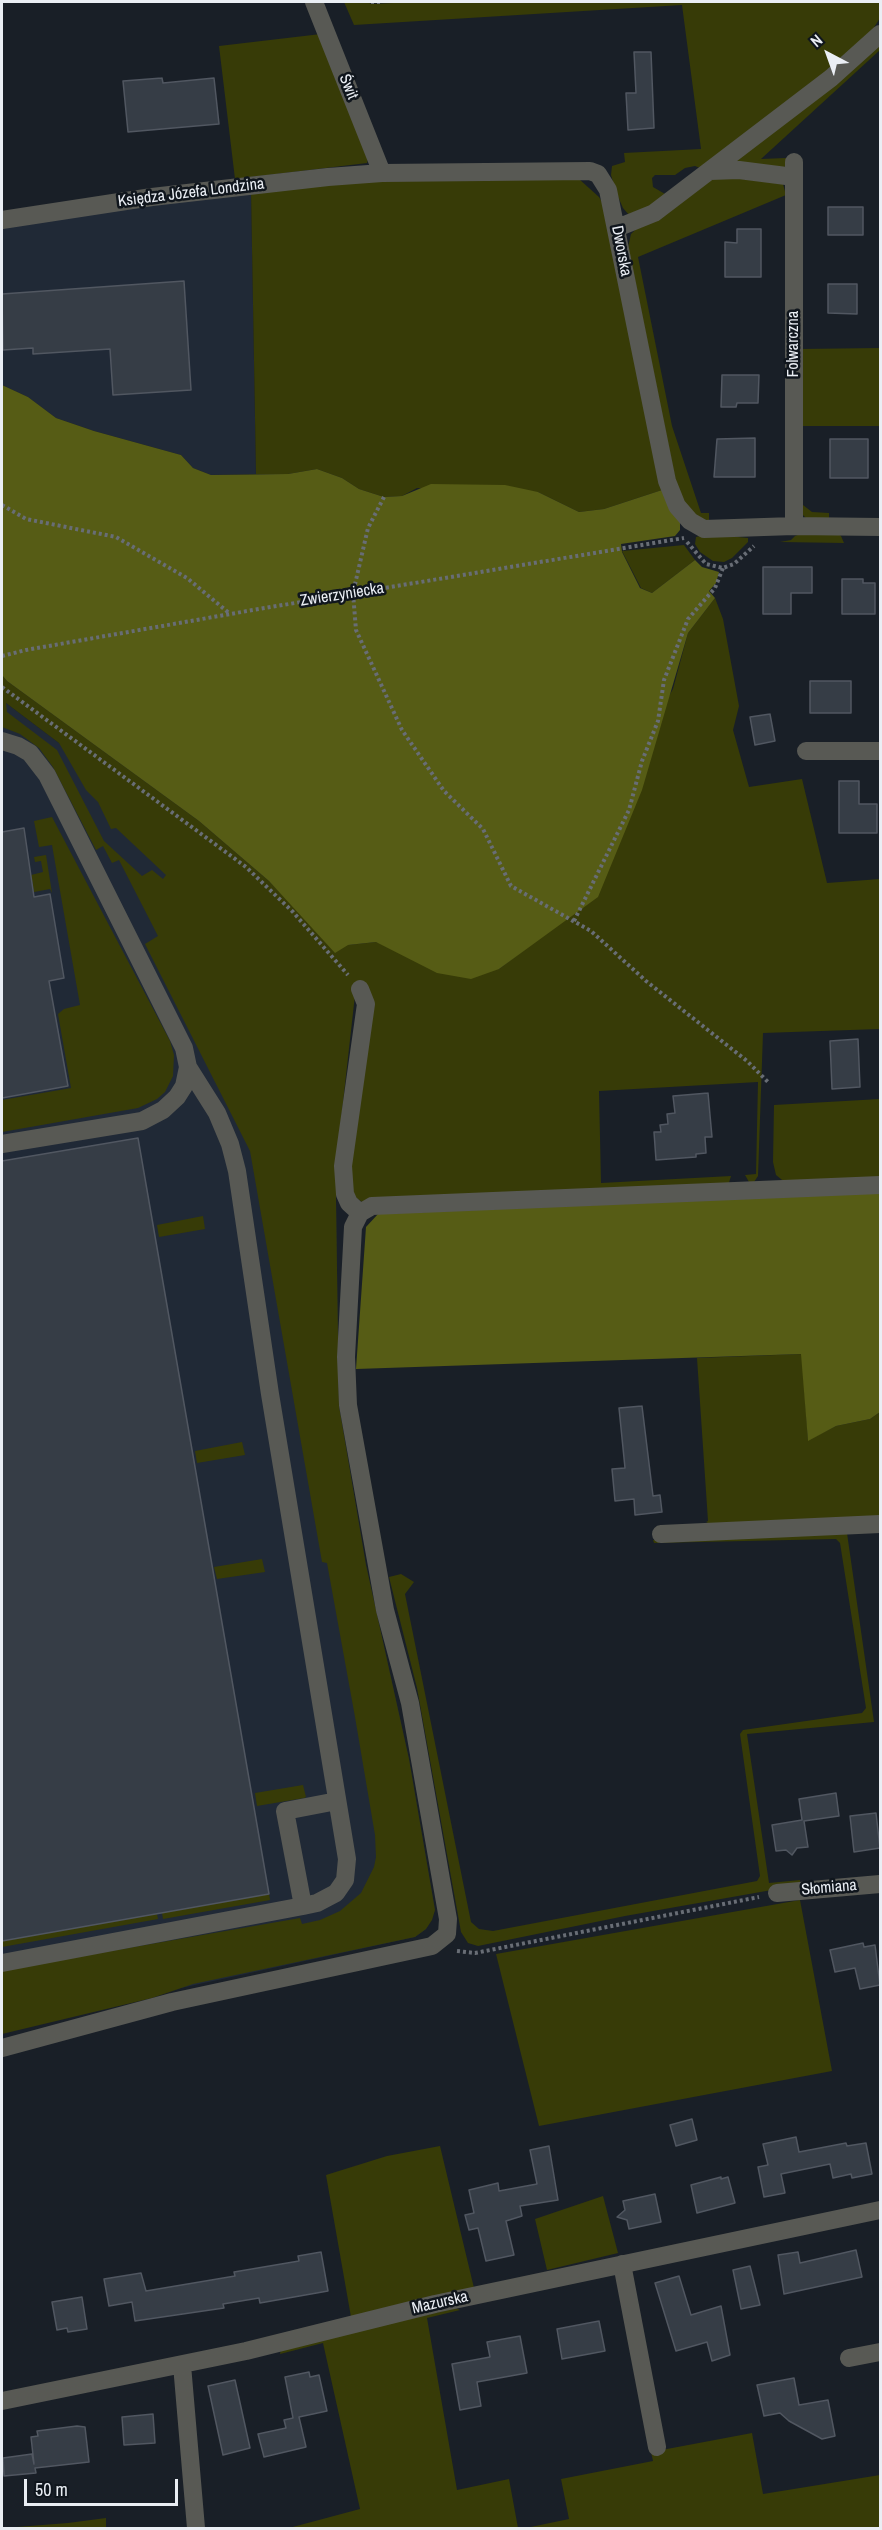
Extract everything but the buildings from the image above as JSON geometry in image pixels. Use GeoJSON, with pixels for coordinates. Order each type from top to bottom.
{"type":"FeatureCollection","features":[{"type":"Feature","properties":{"kind":"street","name":"Świt"},"geometry":{"type":"LineString","coordinates":[[314,2],[382,173]]}},
{"type":"Feature","properties":{"kind":"street"},"geometry":{"type":"LineString","coordinates":[[617,228],[654,213],[847,65],[880,34]]}},
{"type":"Feature","properties":{"kind":"street","name":"Folwarczna"},"geometry":{"type":"LineString","coordinates":[[710,171],[794,170],[794,526]]}},
{"type":"Feature","properties":{"kind":"street","name":"Dworska"},"geometry":{"type":"LineString","coordinates":[[382,173],[590,171],[598,174],[604,181],[617,228],[667,481],[677,506],[695,526],[704,529],[765,527]]}},
{"type":"Feature","properties":{"kind":"street","name":"Księdza Józefa Londzina"},"geometry":{"type":"LineString","coordinates":[[2,220],[152,197],[382,173]]}},
{"type":"Feature","properties":{"kind":"street"},"geometry":{"type":"LineString","coordinates":[[765,527],[880,526]]}},
{"type":"Feature","properties":{"kind":"street"},"geometry":{"type":"LineString","coordinates":[[2,741],[30,753],[47,775],[184,1048],[188,1068],[217,1113],[230,1144],[237,1171],[347,1859],[345,1880],[336,1893],[317,1903],[2,1963]]}},
{"type":"Feature","properties":{"kind":"street"},"geometry":{"type":"LineString","coordinates":[[806,751],[880,751]]}},
{"type":"Feature","properties":{"kind":"street"},"geometry":{"type":"LineString","coordinates":[[360,989],[366,1004],[343,1166],[345,1194],[349,1203],[360,1213]]}},
{"type":"Feature","properties":{"kind":"street"},"geometry":{"type":"LineString","coordinates":[[2,1144],[142,1121],[163,1110],[177,1097],[184,1086],[188,1068]]}},
{"type":"Feature","properties":{"kind":"street"},"geometry":{"type":"LineString","coordinates":[[2,2048],[172,2002],[432,1946],[447,1934],[448,1919],[410,1703],[377,1569],[346,1382],[353,1227],[360,1213],[372,1206],[880,1185]]}},
{"type":"Feature","properties":{"kind":"street"},"geometry":{"type":"LineString","coordinates":[[661,1534],[880,1524]]}},
{"type":"Feature","properties":{"kind":"street"},"geometry":{"type":"LineString","coordinates":[[303,1906],[285,1811],[337,1801]]}},
{"type":"Feature","properties":{"kind":"street","name":"Słomiana"},"geometry":{"type":"LineString","coordinates":[[777,1893],[880,1884]]}},
{"type":"Feature","properties":{"kind":"street","name":"Mazurska"},"geometry":{"type":"LineString","coordinates":[[2,2401],[182,2365],[435,2304],[880,2210]]}},
{"type":"Feature","properties":{"kind":"street"},"geometry":{"type":"LineString","coordinates":[[622,2264],[657,2447]]}},
{"type":"Feature","properties":{"kind":"street"},"geometry":{"type":"LineString","coordinates":[[849,2358],[880,2352]]}},
{"type":"Feature","properties":{"kind":"street"},"geometry":{"type":"LineString","coordinates":[[182,2365],[196,2529]]}},
{"type":"Feature","properties":{"kind":"path"},"geometry":{"type":"LineString","coordinates":[[371,2],[380,2]]}},
{"type":"Feature","properties":{"kind":"path"},"geometry":{"type":"LineString","coordinates":[[384,497],[368,528],[353,593],[356,630],[402,730],[444,791],[483,829],[512,886],[574,921],[609,945],[646,981],[747,1061],[768,1082]]}},
{"type":"Feature","properties":{"kind":"path"},"geometry":{"type":"LineString","coordinates":[[2,505],[26,519],[116,537],[187,578],[230,614]]}},
{"type":"Feature","properties":{"kind":"path"},"geometry":{"type":"LineString","coordinates":[[574,921],[629,810],[642,761],[658,721],[664,680],[688,619],[715,588],[723,568],[734,564],[748,554],[765,527]]}},
{"type":"Feature","properties":{"kind":"path","name":"Zwierzyniecka"},"geometry":{"type":"LineString","coordinates":[[2,656],[230,614],[684,538],[706,564],[723,568]]}},
{"type":"Feature","properties":{"kind":"path"},"geometry":{"type":"LineString","coordinates":[[2,687],[246,867],[293,912],[360,989]]}},
{"type":"Feature","properties":{"kind":"path"},"geometry":{"type":"LineString","coordinates":[[440,1941],[452,1949],[475,1953],[777,1893]]}},
{"type":"Feature","properties":{"kind":"shaded area"},"geometry":{"type":"Polygon","coordinates":[[[251,191],[256,474],[211,475],[193,468],[181,455],[56,418],[28,397],[2,385],[2,226],[251,191]]]}},
{"type":"Feature","properties":{"kind":"shaded area"},"geometry":{"type":"Polygon","coordinates":[[[2,700],[254,890],[338,1147],[336,1198],[339,1406],[366,1565],[409,1759],[435,1910],[426,1929],[415,1937],[2,2027],[2,700]]]}},
{"type":"Feature","properties":{"kind":"green space"},"geometry":{"type":"Polygon","coordinates":[[[344,2],[371,4],[414,2],[880,2],[880,18],[864,43],[705,170],[695,166],[685,168],[675,175],[655,175],[652,178],[653,187],[665,194],[653,208],[629,215],[623,208],[611,175],[612,166],[625,162],[624,153],[701,149],[682,5],[354,25],[344,2]]]}},
{"type":"Feature","properties":{"kind":"green space"},"geometry":{"type":"Polygon","coordinates":[[[321,34],[368,159],[367,163],[235,179],[219,46],[321,34]]]}},
{"type":"Feature","properties":{"kind":"green space"},"geometry":{"type":"Polygon","coordinates":[[[880,41],[880,50],[761,159],[786,158],[786,166],[782,168],[728,165],[880,41]]]}},
{"type":"Feature","properties":{"kind":"green space"},"geometry":{"type":"Polygon","coordinates":[[[720,176],[783,184],[786,195],[638,257],[672,426],[701,513],[709,513],[709,521],[698,517],[687,507],[677,488],[628,247],[631,234],[636,229],[703,183],[720,176]]]}},
{"type":"Feature","properties":{"kind":"green space"},"geometry":{"type":"Polygon","coordinates":[[[579,179],[599,197],[606,209],[662,490],[604,509],[579,512],[538,492],[417,488],[402,496],[384,497],[359,489],[342,478],[317,469],[288,474],[256,474],[251,191],[384,180],[579,179]]]}},
{"type":"Feature","properties":{"kind":"green space"},"geometry":{"type":"Polygon","coordinates":[[[880,348],[880,426],[803,426],[803,505],[812,512],[829,513],[829,519],[808,520],[802,514],[800,349],[880,348]]]}},
{"type":"Feature","properties":{"kind":"green space"},"geometry":{"type":"Polygon","coordinates":[[[2,385],[28,397],[56,418],[181,455],[193,468],[211,475],[288,474],[317,469],[342,478],[359,489],[384,497],[402,496],[431,484],[505,485],[538,492],[579,512],[604,509],[662,490],[680,521],[680,530],[675,536],[621,544],[622,552],[640,588],[652,593],[695,560],[702,567],[719,572],[716,583],[709,591],[715,598],[688,633],[642,790],[598,897],[499,969],[471,979],[437,973],[376,942],[348,945],[335,953],[269,881],[199,821],[7,681],[2,675],[2,385]]]}},
{"type":"Feature","properties":{"kind":"green space"},"geometry":{"type":"Polygon","coordinates":[[[803,533],[837,533],[844,543],[780,542],[791,540],[803,533]]]}},
{"type":"Feature","properties":{"kind":"green space"},"geometry":{"type":"Polygon","coordinates":[[[708,534],[748,538],[748,542],[732,558],[724,562],[713,561],[700,552],[695,544],[696,537],[708,534]]]}},
{"type":"Feature","properties":{"kind":"green space"},"geometry":{"type":"Polygon","coordinates":[[[684,545],[695,560],[652,593],[641,588],[622,551],[684,545]]]}},
{"type":"Feature","properties":{"kind":"green space"},"geometry":{"type":"Polygon","coordinates":[[[715,598],[723,619],[739,706],[733,730],[749,787],[802,779],[827,883],[880,879],[880,1029],[763,1033],[758,1176],[754,1182],[749,1182],[745,1175],[756,1174],[758,1082],[599,1091],[601,1183],[731,1176],[728,1186],[362,1202],[351,1194],[348,1177],[373,998],[355,995],[338,1147],[336,1198],[339,1406],[366,1565],[409,1759],[435,1910],[432,1920],[426,1929],[415,1937],[193,1984],[152,1998],[2,2034],[2,1970],[300,1918],[302,1924],[320,1920],[340,1911],[361,1893],[374,1867],[376,1857],[375,1835],[355,1717],[327,1563],[322,1562],[250,1151],[145,944],[158,936],[119,860],[112,863],[103,846],[96,850],[53,767],[39,748],[20,734],[2,727],[2,675],[7,681],[199,821],[269,881],[296,908],[348,945],[376,942],[499,969],[524,950],[673,689],[688,633],[715,598]],[[6,703],[7,712],[57,750],[104,841],[142,876],[152,870],[163,879],[166,875],[116,828],[111,829],[98,802],[86,790],[59,743],[6,703]]]}},
{"type":"Feature","properties":{"kind":"green space"},"geometry":{"type":"Polygon","coordinates":[[[52,817],[170,1041],[174,1055],[173,1076],[165,1092],[157,1099],[138,1108],[2,1132],[2,1100],[71,1088],[58,1014],[64,1009],[80,1005],[52,845],[39,847],[34,821],[52,817]]]}},
{"type":"Feature","properties":{"kind":"green space"},"geometry":{"type":"Polygon","coordinates":[[[46,855],[52,893],[50,889],[34,892],[31,875],[43,872],[41,861],[35,862],[34,857],[46,855]]]}},
{"type":"Feature","properties":{"kind":"green space"},"geometry":{"type":"Polygon","coordinates":[[[880,1099],[880,1180],[787,1184],[776,1175],[773,1162],[774,1105],[880,1099]]]}},
{"type":"Feature","properties":{"kind":"green space"},"geometry":{"type":"Polygon","coordinates":[[[880,1193],[880,1412],[870,1419],[836,1426],[808,1441],[801,1354],[356,1369],[366,1227],[378,1214],[880,1193]]]}},
{"type":"Feature","properties":{"kind":"green space"},"geometry":{"type":"Polygon","coordinates":[[[203,1216],[205,1229],[159,1237],[157,1225],[203,1216]]]}},
{"type":"Feature","properties":{"kind":"green space"},"geometry":{"type":"Polygon","coordinates":[[[802,1354],[808,1440],[836,1426],[870,1419],[880,1412],[880,1517],[712,1525],[706,1522],[708,1521],[697,1358],[802,1354]]]}},
{"type":"Feature","properties":{"kind":"green space"},"geometry":{"type":"Polygon","coordinates":[[[242,1442],[245,1455],[197,1463],[195,1451],[242,1442]]]}},
{"type":"Feature","properties":{"kind":"green space"},"geometry":{"type":"Polygon","coordinates":[[[847,1533],[874,1722],[747,1734],[769,1883],[800,1880],[800,1885],[625,1916],[478,1946],[468,1943],[461,1932],[417,1688],[389,1577],[401,1574],[414,1582],[405,1594],[471,1922],[479,1929],[493,1931],[757,1881],[760,1876],[740,1734],[743,1730],[862,1713],[866,1708],[840,1543],[836,1539],[654,1543],[653,1540],[847,1533]]]}},
{"type":"Feature","properties":{"kind":"green space"},"geometry":{"type":"Polygon","coordinates":[[[262,1559],[265,1572],[217,1579],[214,1567],[262,1559]]]}},
{"type":"Feature","properties":{"kind":"green space"},"geometry":{"type":"Polygon","coordinates":[[[303,1785],[306,1797],[304,1798],[257,1806],[255,1793],[303,1785]]]}},
{"type":"Feature","properties":{"kind":"green space"},"geometry":{"type":"Polygon","coordinates":[[[269,1894],[270,1900],[163,1919],[162,1913],[269,1894]]]}},
{"type":"Feature","properties":{"kind":"green space"},"geometry":{"type":"Polygon","coordinates":[[[800,1900],[832,2071],[539,2126],[496,1954],[800,1900]]]}},
{"type":"Feature","properties":{"kind":"green space"},"geometry":{"type":"Polygon","coordinates":[[[157,1914],[158,1919],[2,1947],[2,1941],[157,1914]]]}},
{"type":"Feature","properties":{"kind":"green space"},"geometry":{"type":"Polygon","coordinates":[[[440,2146],[474,2288],[351,2317],[326,2175],[387,2156],[440,2146]]]}},
{"type":"Feature","properties":{"kind":"green space"},"geometry":{"type":"Polygon","coordinates":[[[603,2196],[618,2253],[547,2270],[535,2219],[603,2196]]]}},
{"type":"Feature","properties":{"kind":"green space"},"geometry":{"type":"Polygon","coordinates":[[[456,2308],[460,2310],[427,2318],[457,2490],[509,2479],[518,2528],[289,2528],[360,2509],[323,2343],[280,2354],[281,2349],[456,2308]]]}},
{"type":"Feature","properties":{"kind":"green space"},"geometry":{"type":"Polygon","coordinates":[[[752,2433],[763,2494],[880,2475],[880,2528],[526,2528],[569,2519],[561,2479],[653,2461],[651,2452],[752,2433]]]}},
{"type":"Feature","properties":{"kind":"green space"},"geometry":{"type":"Polygon","coordinates":[[[106,2518],[106,2528],[4,2528],[68,2523],[106,2518]]]}}]}
